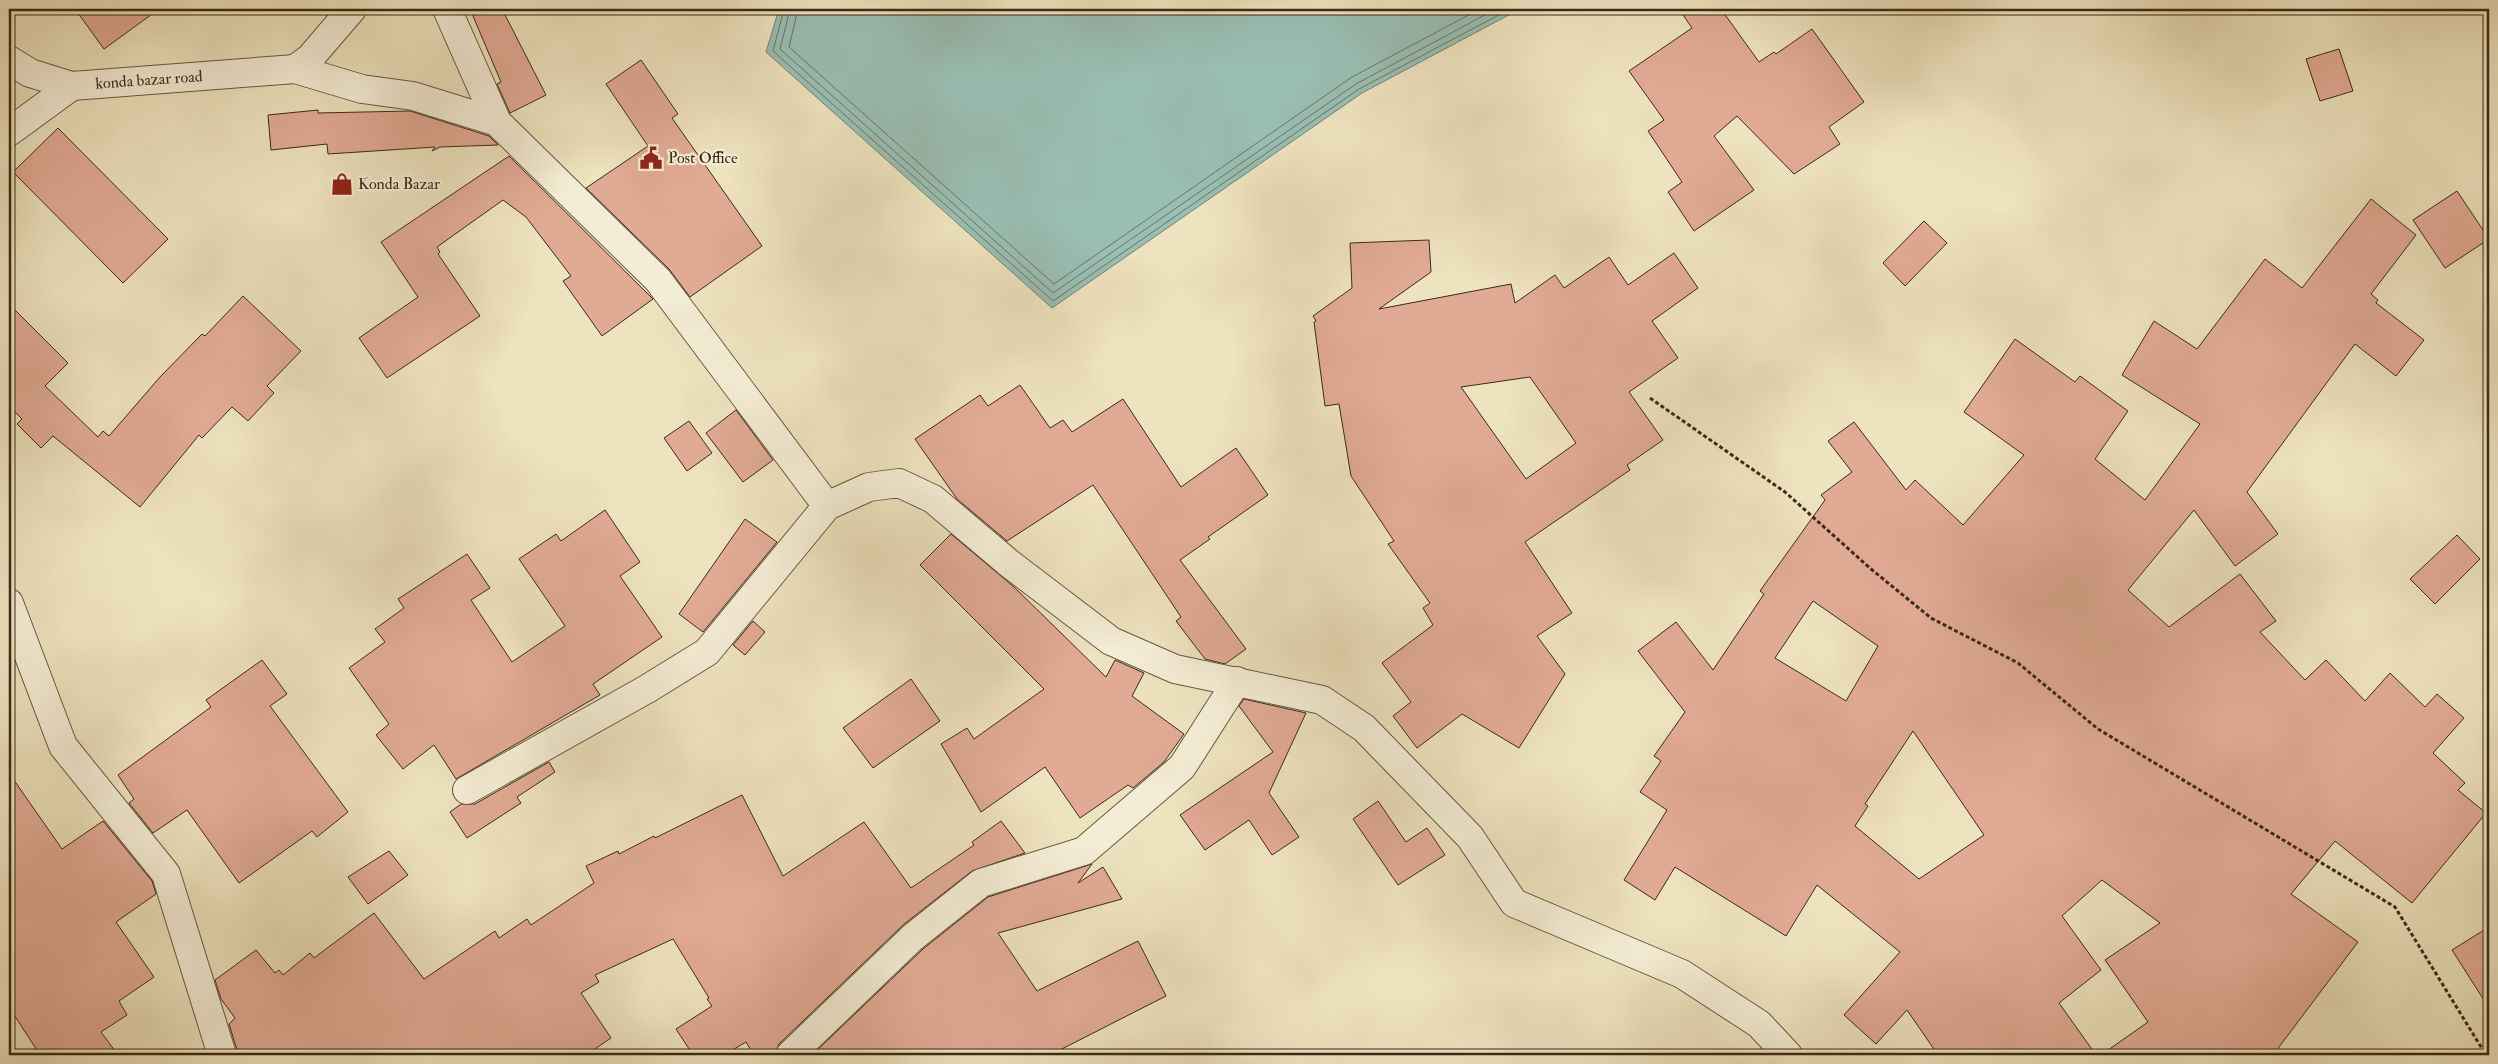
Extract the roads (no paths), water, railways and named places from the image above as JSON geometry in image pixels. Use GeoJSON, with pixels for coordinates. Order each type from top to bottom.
{"type":"FeatureCollection","features":[{"type":"Feature","properties":{"kind":"street"},"geometry":{"type":"LineString","coordinates":[[295,69],[310,58],[352,9]]}},
{"type":"Feature","properties":{"kind":"street"},"geometry":{"type":"LineString","coordinates":[[447,9],[497,122],[658,280],[827,506]]}},
{"type":"Feature","properties":{"kind":"street","name":"konda bazar road"},"geometry":{"type":"LineString","coordinates":[[9,60],[30,73],[72,86],[295,69]]}},
{"type":"Feature","properties":{"kind":"street"},"geometry":{"type":"LineString","coordinates":[[295,69],[362,89],[413,96],[497,122]]}},
{"type":"Feature","properties":{"kind":"street"},"geometry":{"type":"LineString","coordinates":[[9,132],[72,86]]}},
{"type":"Feature","properties":{"kind":"street"},"geometry":{"type":"LineString","coordinates":[[467,790],[647,689],[706,652],[827,506],[868,487],[899,483],[933,499],[1010,564],[1111,641],[1175,670],[1237,681],[1322,700],[1364,728],[1470,837],[1514,903],[1682,974],[1759,1024],[1788,1055]]}},
{"type":"Feature","properties":{"kind":"street"},"geometry":{"type":"LineString","coordinates":[[9,603],[64,746],[166,874],[222,1055]]}},
{"type":"Feature","properties":{"kind":"street"},"geometry":{"type":"LineString","coordinates":[[790,1055],[912,937],[981,883],[1084,852],[1182,767],[1237,681]]}},
{"type":"Feature","properties":{"kind":"water"},"geometry":{"type":"Polygon","coordinates":[[[779,9],[1520,9],[1362,93],[1052,308],[766,52],[779,9]]]}},
{"type":"Feature","properties":{"kind":"place","name":"Post Office"},"geometry":{"type":"Point","coordinates":[651,158]}},
{"type":"Feature","properties":{"kind":"place","name":"Konda Bazar"},"geometry":{"type":"Point","coordinates":[342,184]}}]}
